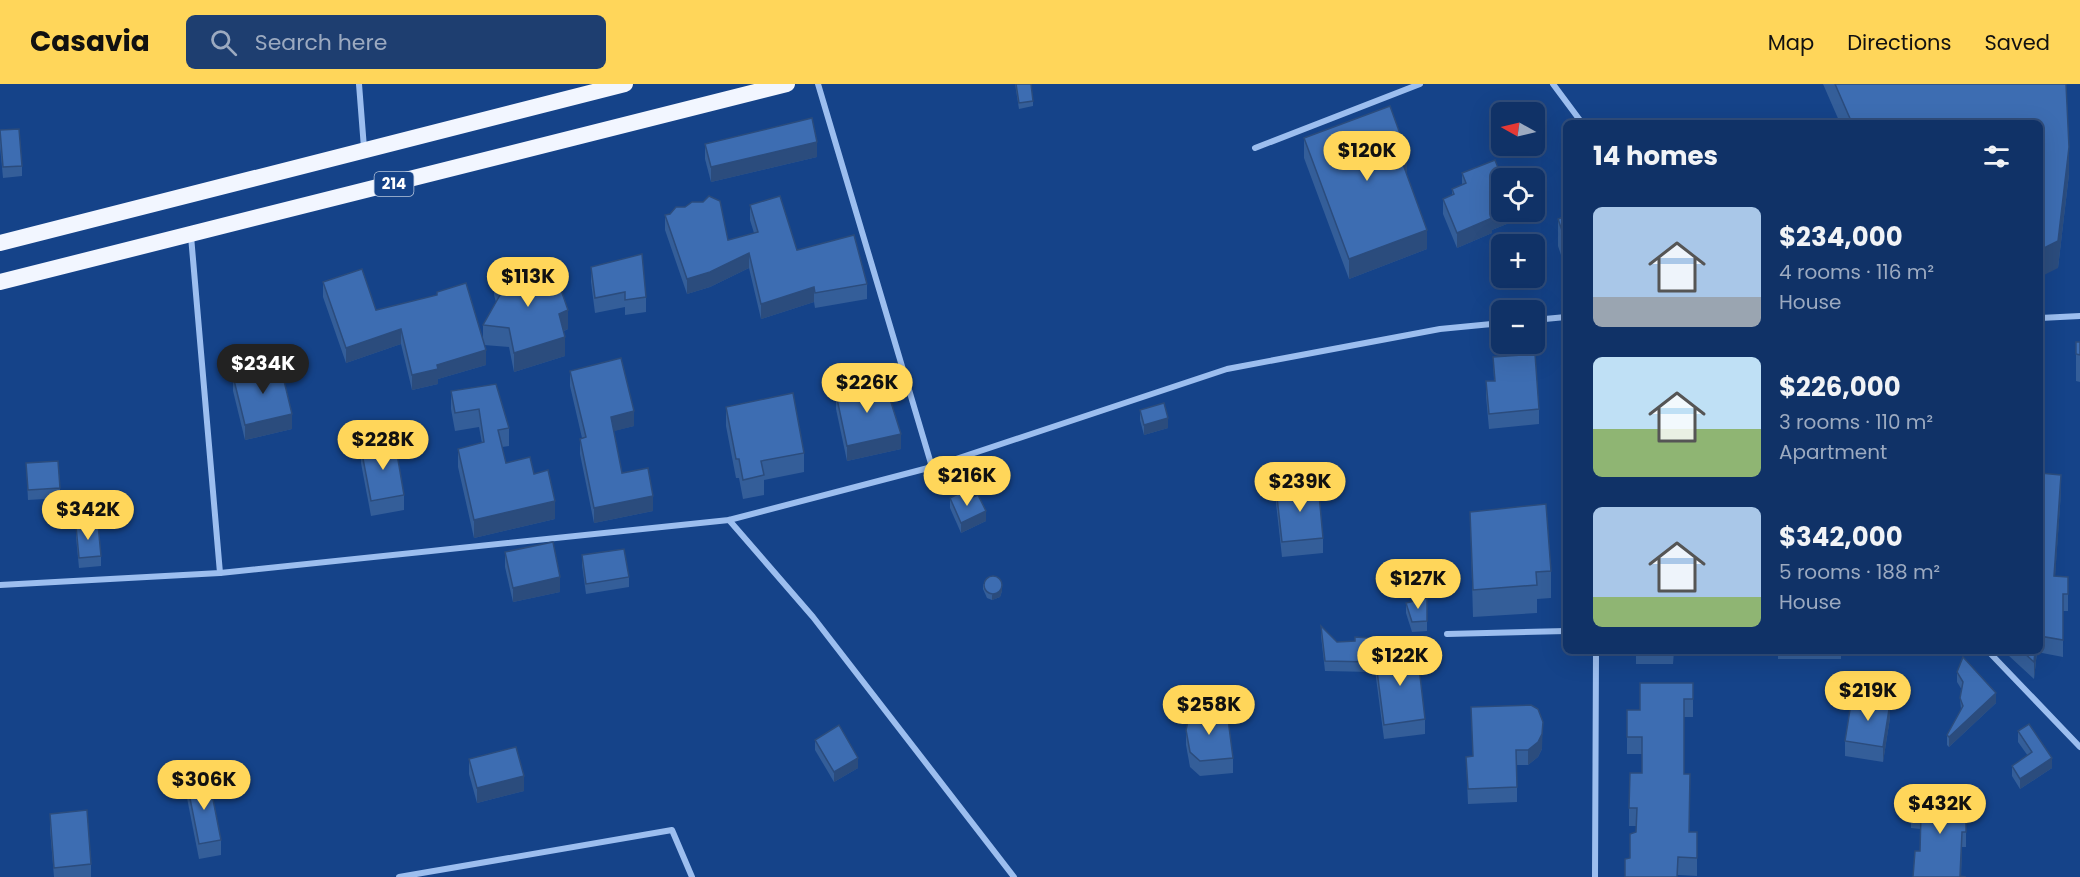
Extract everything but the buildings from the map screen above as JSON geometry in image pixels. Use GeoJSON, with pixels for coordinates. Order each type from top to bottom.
{"type":"FeatureCollection","features":[{"type":"Feature","properties":{"kind":"highway","name":"214"},"geometry":{"type":"LineString","coordinates":[[0,243],[625,84]]}},
{"type":"Feature","properties":{"kind":"highway","name":"214"},"geometry":{"type":"LineString","coordinates":[[0,282],[191,236],[787,84]]}},
{"type":"Feature","properties":{"kind":"street"},"geometry":{"type":"LineString","coordinates":[[359,84],[365,151]]}},
{"type":"Feature","properties":{"kind":"street"},"geometry":{"type":"LineString","coordinates":[[819,84],[932,467]]}},
{"type":"Feature","properties":{"kind":"street"},"geometry":{"type":"LineString","coordinates":[[1255,148],[1420,84]]}},
{"type":"Feature","properties":{"kind":"street"},"geometry":{"type":"LineString","coordinates":[[1553,84],[1580,120]]}},
{"type":"Feature","properties":{"kind":"street"},"geometry":{"type":"LineString","coordinates":[[191,236],[220,573]]}},
{"type":"Feature","properties":{"kind":"street"},"geometry":{"type":"LineString","coordinates":[[1545,319],[1563,316]]}},
{"type":"Feature","properties":{"kind":"street"},"geometry":{"type":"LineString","coordinates":[[2043,318],[2080,316]]}},
{"type":"Feature","properties":{"kind":"street"},"geometry":{"type":"LineString","coordinates":[[0,585],[220,573],[729,520],[932,467],[1227,369],[1440,329],[1491,324]]}},
{"type":"Feature","properties":{"kind":"street"},"geometry":{"type":"LineString","coordinates":[[729,520],[813,617],[1014,877]]}},
{"type":"Feature","properties":{"kind":"street"},"geometry":{"type":"LineString","coordinates":[[1448,634],[1563,631]]}},
{"type":"Feature","properties":{"kind":"street"},"geometry":{"type":"LineString","coordinates":[[1595,877],[1596,654]]}},
{"type":"Feature","properties":{"kind":"street"},"geometry":{"type":"LineString","coordinates":[[1991,654],[2080,747]]}},
{"type":"Feature","properties":{"kind":"street"},"geometry":{"type":"LineString","coordinates":[[399,877],[672,830],[692,877]]}}]}
